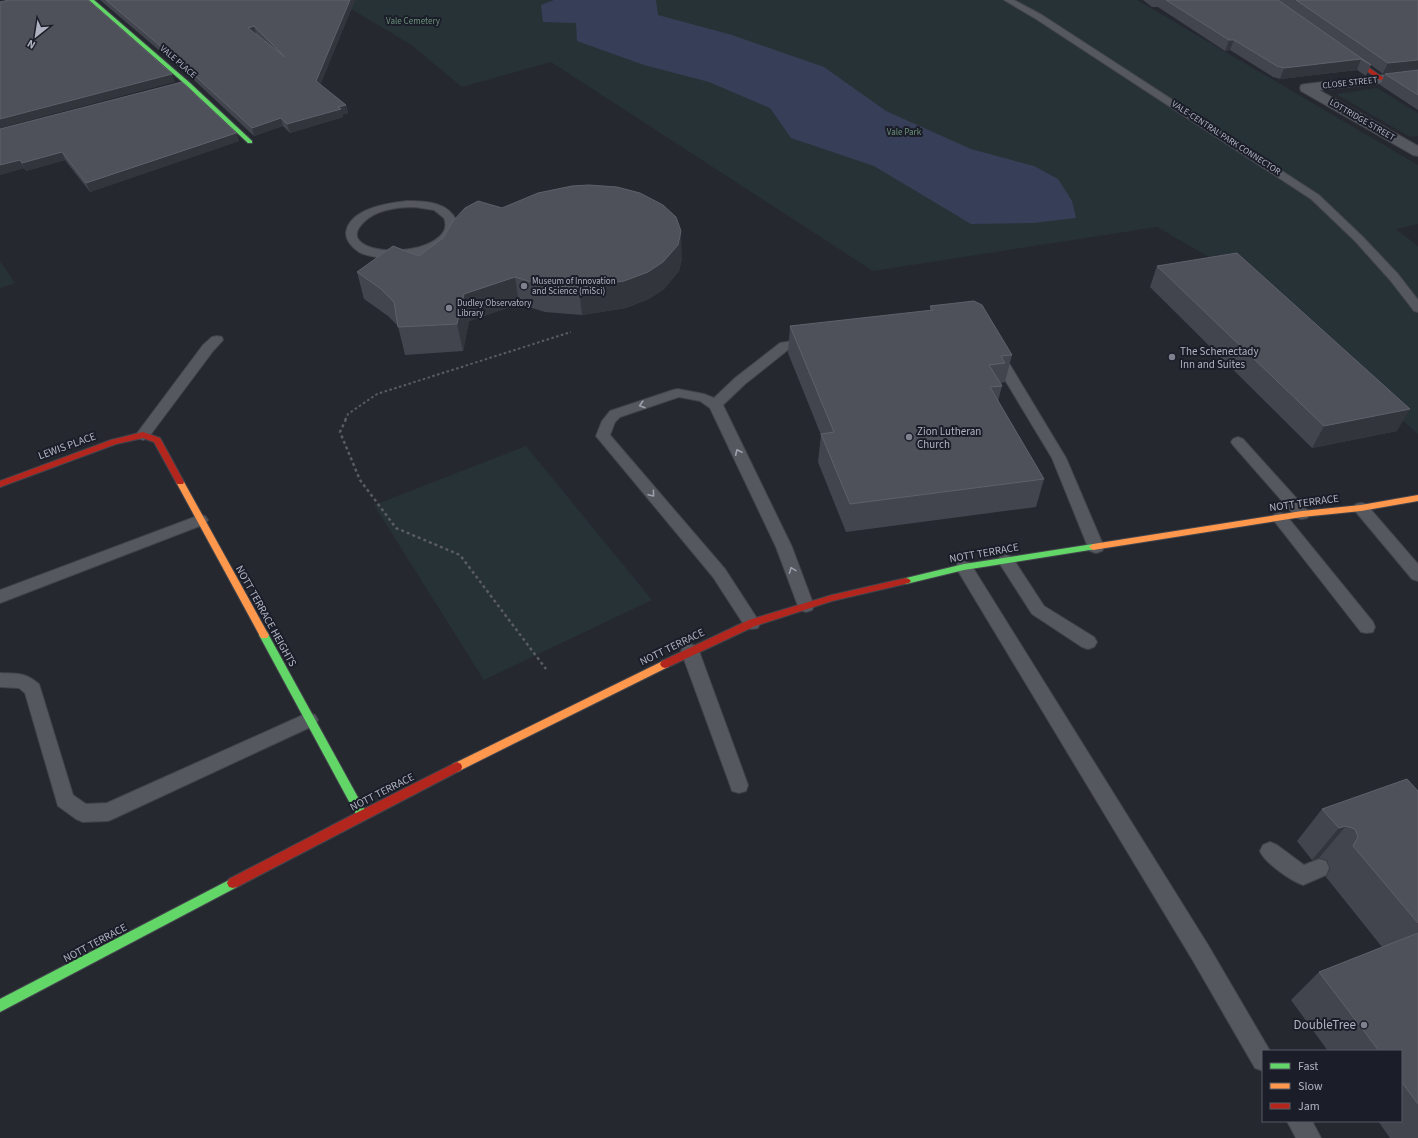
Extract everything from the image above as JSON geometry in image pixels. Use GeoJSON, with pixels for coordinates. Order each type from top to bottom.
{"type":"FeatureCollection","features":[{"type":"Feature","properties":{"kind":"street","name":"VALE PLACE"},"geometry":{"type":"LineString","coordinates":[[91,0],[188,84],[250,142]]}},
{"type":"Feature","properties":{"kind":"street"},"geometry":{"type":"LineString","coordinates":[[1338,48],[1382,79]]}},
{"type":"Feature","properties":{"kind":"street","name":"CLOSE STREET"},"geometry":{"type":"LineString","coordinates":[[1306,88],[1418,75]]}},
{"type":"Feature","properties":{"kind":"street"},"geometry":{"type":"LineString","coordinates":[[173,88],[188,84]]}},
{"type":"Feature","properties":{"kind":"street","name":"LOTTRIDGE STREET"},"geometry":{"type":"LineString","coordinates":[[1306,88],[1418,152]]}},
{"type":"Feature","properties":{"kind":"street","name":"LEWIS PLACE"},"geometry":{"type":"LineString","coordinates":[[0,484],[114,442],[143,435]]}},
{"type":"Feature","properties":{"kind":"street","name":"NOTT TERRACE HEIGHTS"},"geometry":{"type":"LineString","coordinates":[[143,435],[156,440],[362,815]]}},
{"type":"Feature","properties":{"kind":"street","name":"NOTT TERRACE"},"geometry":{"type":"LineString","coordinates":[[0,1006],[362,815],[690,651],[752,623],[832,598],[964,567],[1302,514],[1361,508],[1418,498]]}},
{"type":"Feature","properties":{"kind":"lane","name":"VALE-CENTRAL PARK CONNECTOR"},"geometry":{"type":"LineString","coordinates":[[1008,0],[1039,17],[1315,197],[1359,239],[1394,277],[1418,308]]}},
{"type":"Feature","properties":{"kind":"lane"},"geometry":{"type":"LineString","coordinates":[[408,204],[423,205],[437,208],[447,213],[452,221],[452,229],[446,238],[435,245],[420,251],[386,255],[370,252],[359,247],[352,240],[351,232],[355,224],[364,216],[377,210],[408,204]]}},
{"type":"Feature","properties":{"kind":"lane"},"geometry":{"type":"LineString","coordinates":[[143,435],[208,348],[217,340]]}},
{"type":"Feature","properties":{"kind":"lane"},"geometry":{"type":"LineString","coordinates":[[715,405],[740,381],[785,346],[824,340]]}},
{"type":"Feature","properties":{"kind":"lane"},"geometry":{"type":"LineString","coordinates":[[990,342],[1059,458],[1096,547]]}},
{"type":"Feature","properties":{"kind":"lane"},"geometry":{"type":"LineString","coordinates":[[752,623],[719,574],[603,436],[609,421],[615,414],[678,393],[704,398],[715,405],[784,547],[806,606]]}},
{"type":"Feature","properties":{"kind":"lane"},"geometry":{"type":"LineString","coordinates":[[1238,442],[1302,514]]}},
{"type":"Feature","properties":{"kind":"lane"},"geometry":{"type":"LineString","coordinates":[[1361,508],[1418,575]]}},
{"type":"Feature","properties":{"kind":"lane"},"geometry":{"type":"LineString","coordinates":[[1280,518],[1367,627]]}},
{"type":"Feature","properties":{"kind":"lane"},"geometry":{"type":"LineString","coordinates":[[0,597],[200,520]]}},
{"type":"Feature","properties":{"kind":"lane"},"geometry":{"type":"LineString","coordinates":[[1006,561],[1038,610],[1088,642]]}},
{"type":"Feature","properties":{"kind":"lane"},"geometry":{"type":"LineString","coordinates":[[964,567],[1200,952],[1262,1058]]}},
{"type":"Feature","properties":{"kind":"lane"},"geometry":{"type":"LineString","coordinates":[[690,651],[739,785]]}},
{"type":"Feature","properties":{"kind":"lane"},"geometry":{"type":"LineString","coordinates":[[0,680],[22,681],[33,689],[65,800],[83,813],[108,812],[310,720]]}},
{"type":"Feature","properties":{"kind":"lane"},"geometry":{"type":"LineString","coordinates":[[1270,851],[1303,876],[1319,868]]}},
{"type":"Feature","properties":{"kind":"lane"},"geometry":{"type":"LineString","coordinates":[[1300,1122],[1309,1138]]}},
{"type":"Feature","properties":{"kind":"path"},"geometry":{"type":"LineString","coordinates":[[546,670],[460,555],[396,528],[360,480],[340,432],[348,414],[377,394],[571,332]]}},
{"type":"Feature","properties":{"kind":"green space","name":"Vale Park"},"geometry":{"type":"Polygon","coordinates":[[[336,0],[1137,0],[1418,165],[1418,224],[1396,229],[1418,246],[1418,434],[1291,320],[1223,265],[1157,227],[873,271],[551,62],[462,87],[410,44],[336,0]]]}},
{"type":"Feature","properties":{"kind":"green space"},"geometry":{"type":"Polygon","coordinates":[[[1377,88],[1418,113],[1418,136],[1410,137],[1336,94],[1377,88]]]}},
{"type":"Feature","properties":{"kind":"green space"},"geometry":{"type":"Polygon","coordinates":[[[0,261],[15,283],[0,288],[0,261]]]}},
{"type":"Feature","properties":{"kind":"green space"},"geometry":{"type":"Polygon","coordinates":[[[526,446],[652,600],[484,680],[374,505],[526,446]]]}},
{"type":"Feature","properties":{"kind":"water"},"geometry":{"type":"Polygon","coordinates":[[[554,0],[656,0],[658,15],[732,35],[824,67],[886,111],[971,149],[1034,166],[1058,179],[1072,201],[1076,218],[1033,223],[971,224],[874,166],[791,138],[770,108],[709,82],[644,65],[577,41],[576,23],[543,22],[541,5],[554,0]]]}},
{"type":"Feature","properties":{"kind":"building"},"geometry":{"type":"Polygon","coordinates":[[[9,0],[88,0],[172,74],[0,119],[0,2],[9,0]]]}},
{"type":"Feature","properties":{"kind":"building"},"geometry":{"type":"Polygon","coordinates":[[[106,0],[350,0],[316,81],[346,105],[338,107],[341,109],[287,124],[281,118],[252,128],[191,72],[106,0]],[[254,26],[248,28],[285,57],[254,26]]]}},
{"type":"Feature","properties":{"kind":"building"},"geometry":{"type":"Polygon","coordinates":[[[1166,0],[1278,0],[1371,65],[1361,59],[1284,68],[1277,66],[1234,40],[1229,40],[1166,0]]]}},
{"type":"Feature","properties":{"kind":"building"},"geometry":{"type":"Polygon","coordinates":[[[1296,0],[1418,0],[1418,60],[1388,63],[1296,0]]]}},
{"type":"Feature","properties":{"kind":"building"},"geometry":{"type":"Polygon","coordinates":[[[1418,70],[1418,95],[1385,74],[1418,70]]]}},
{"type":"Feature","properties":{"kind":"building"},"geometry":{"type":"Polygon","coordinates":[[[182,82],[236,133],[86,183],[62,152],[22,163],[20,160],[0,165],[0,129],[182,82]]]}},
{"type":"Feature","properties":{"kind":"building","name":"Museum of Innovation and Science (miSci)"},"geometry":{"type":"Polygon","coordinates":[[[589,185],[617,187],[640,193],[663,205],[676,217],[681,231],[678,245],[663,262],[648,272],[624,281],[579,288],[541,285],[515,277],[464,294],[457,324],[398,327],[394,302],[381,289],[357,272],[393,246],[419,256],[443,238],[453,221],[465,208],[478,201],[502,208],[538,193],[572,186],[589,185]]]}},
{"type":"Feature","properties":{"kind":"building"},"geometry":{"type":"Polygon","coordinates":[[[1237,253],[1410,409],[1324,426],[1157,266],[1237,253]]]}},
{"type":"Feature","properties":{"kind":"building","name":"Zion Lutheran Church"},"geometry":{"type":"Polygon","coordinates":[[[974,301],[982,305],[1012,355],[1001,356],[1005,363],[989,365],[1002,386],[990,387],[1044,479],[850,504],[821,434],[834,432],[790,326],[933,310],[930,306],[974,301]]]}},
{"type":"Feature","properties":{"kind":"building"},"geometry":{"type":"Polygon","coordinates":[[[1407,779],[1418,791],[1418,923],[1353,846],[1358,837],[1355,829],[1346,826],[1339,828],[1322,809],[1407,779]]]}},
{"type":"Feature","properties":{"kind":"building","name":"DoubleTree"},"geometry":{"type":"Polygon","coordinates":[[[1418,933],[1418,1104],[1402,1082],[1402,1050],[1378,1050],[1319,972],[1418,933]]]}},
{"type":"Feature","properties":{"kind":"traffic: fast"},"geometry":{"type":"LineString","coordinates":[[91,0],[188,84],[250,142]]}},
{"type":"Feature","properties":{"kind":"traffic: fast"},"geometry":{"type":"LineString","coordinates":[[906,581],[964,567],[1093,547]]}},
{"type":"Feature","properties":{"kind":"traffic: fast"},"geometry":{"type":"LineString","coordinates":[[264,635],[362,815]]}},
{"type":"Feature","properties":{"kind":"traffic: fast"},"geometry":{"type":"LineString","coordinates":[[0,1006],[233,883]]}},
{"type":"Feature","properties":{"kind":"traffic: slow"},"geometry":{"type":"LineString","coordinates":[[180,482],[264,635]]}},
{"type":"Feature","properties":{"kind":"traffic: slow"},"geometry":{"type":"LineString","coordinates":[[1093,547],[1302,514],[1361,508],[1418,498]]}},
{"type":"Feature","properties":{"kind":"traffic: slow"},"geometry":{"type":"LineString","coordinates":[[457,767],[665,664]]}},
{"type":"Feature","properties":{"kind":"traffic: jam"},"geometry":{"type":"LineString","coordinates":[[1344,53],[1382,79]]}},
{"type":"Feature","properties":{"kind":"traffic: jam"},"geometry":{"type":"LineString","coordinates":[[0,484],[114,442],[143,435],[157,440],[180,482]]}},
{"type":"Feature","properties":{"kind":"traffic: jam"},"geometry":{"type":"LineString","coordinates":[[665,664],[752,623],[832,598],[906,581]]}},
{"type":"Feature","properties":{"kind":"traffic: jam"},"geometry":{"type":"LineString","coordinates":[[233,883],[457,767]]}},
{"type":"Feature","properties":{"kind":"place","name":"Museum of Innovation and Science (miSci)"},"geometry":{"type":"Point","coordinates":[524,286]}},
{"type":"Feature","properties":{"kind":"place","name":"Dudley Observatory Library"},"geometry":{"type":"Point","coordinates":[449,308]}},
{"type":"Feature","properties":{"kind":"place","name":"The Schenectady Inn and Suites"},"geometry":{"type":"Point","coordinates":[1172,357]}},
{"type":"Feature","properties":{"kind":"place","name":"Zion Lutheran Church"},"geometry":{"type":"Point","coordinates":[909,437]}},
{"type":"Feature","properties":{"kind":"place","name":"DoubleTree"},"geometry":{"type":"Point","coordinates":[1364,1025]}},
{"type":"Feature","properties":{"kind":"park label","name":"Vale Cemetery"},"geometry":{"type":"Point","coordinates":[413,21]}}]}
